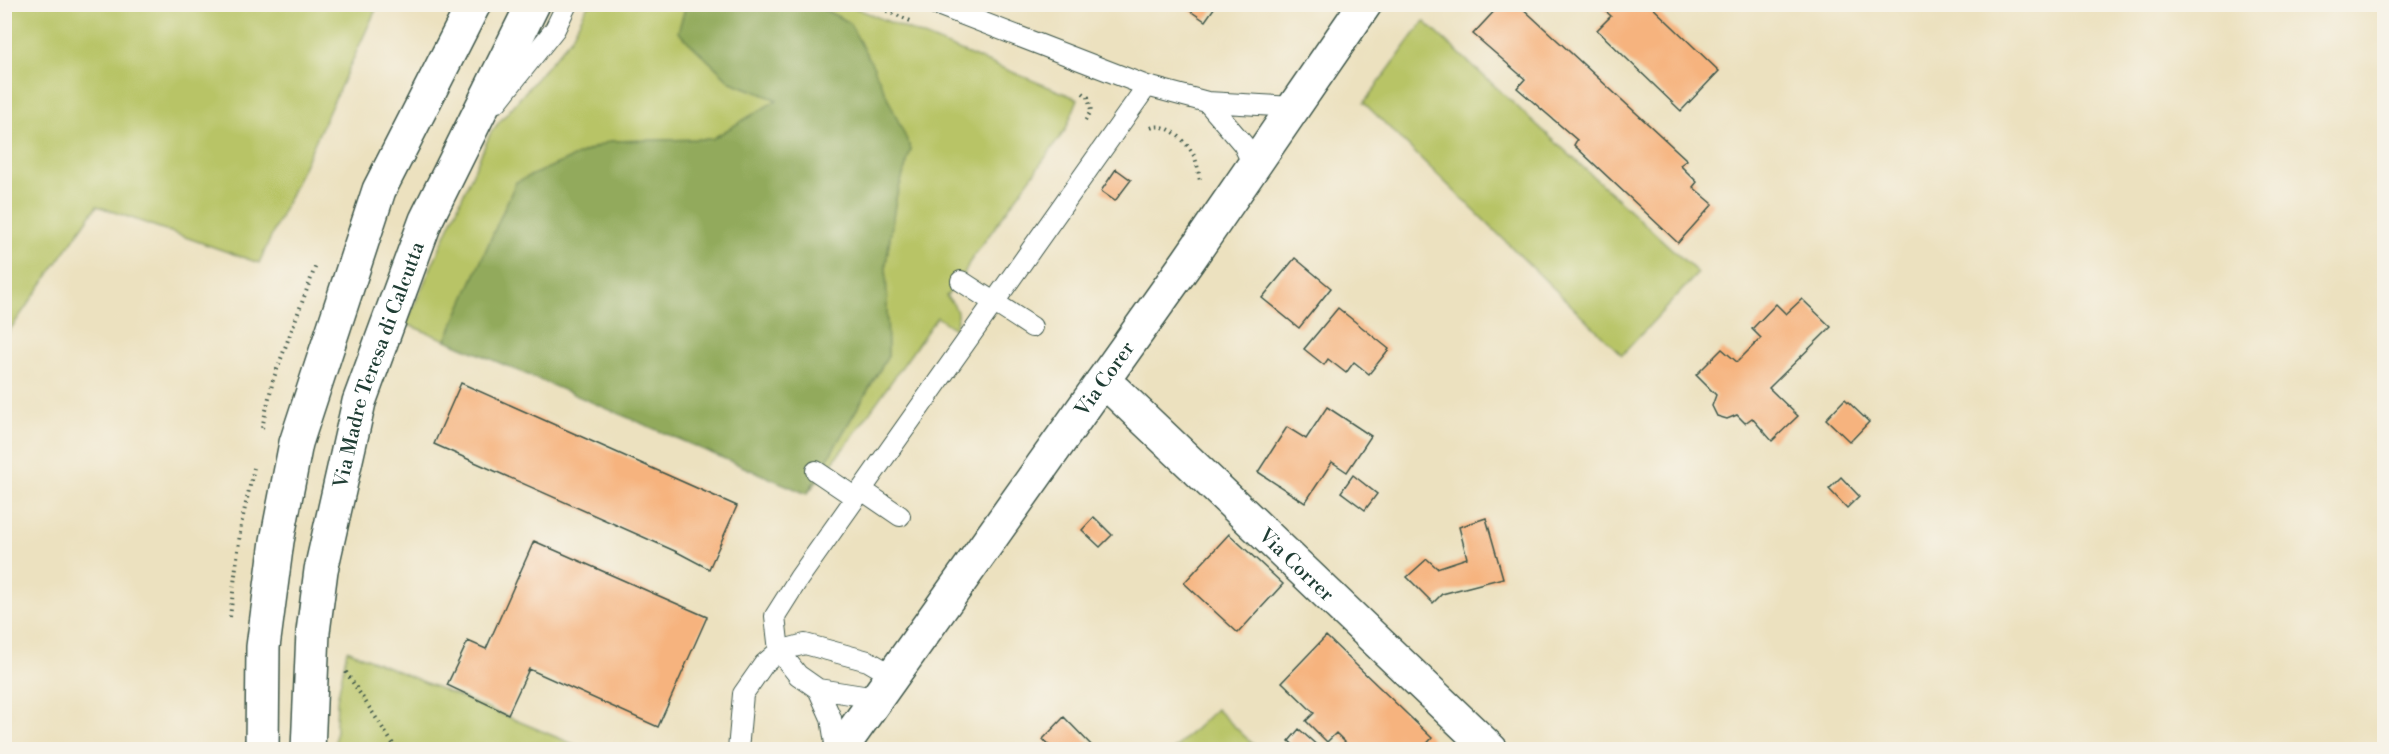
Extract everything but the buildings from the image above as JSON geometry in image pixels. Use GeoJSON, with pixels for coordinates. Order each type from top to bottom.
{"type":"FeatureCollection","features":[{"type":"Feature","properties":{"kind":"street"},"geometry":{"type":"LineString","coordinates":[[262,750],[263,647],[277,541],[296,443],[379,189],[474,4]]}},
{"type":"Feature","properties":{"kind":"street","name":"Via Madre Teresa di Calcutta"},"geometry":{"type":"LineString","coordinates":[[308,750],[313,632],[321,570],[359,402],[426,220],[533,4]]}},
{"type":"Feature","properties":{"kind":"street","name":"Via Corer"},"geometry":{"type":"LineString","coordinates":[[838,750],[1102,382],[1365,4]]}},
{"type":"Feature","properties":{"kind":"street","name":"Via Correr"},"geometry":{"type":"LineString","coordinates":[[1102,382],[1116,392],[1491,750]]}},
{"type":"Feature","properties":{"kind":"lane"},"geometry":{"type":"LineString","coordinates":[[463,144],[555,29],[567,4]]}},
{"type":"Feature","properties":{"kind":"lane"},"geometry":{"type":"LineString","coordinates":[[935,4],[1148,86],[1207,102],[1294,106]]}},
{"type":"Feature","properties":{"kind":"lane"},"geometry":{"type":"LineString","coordinates":[[838,750],[831,718],[818,689],[798,675],[779,651],[775,616],[799,578],[1148,86]]}},
{"type":"Feature","properties":{"kind":"lane"},"geometry":{"type":"LineString","coordinates":[[1207,102],[1243,144],[1254,166]]}},
{"type":"Feature","properties":{"kind":"lane"},"geometry":{"type":"LineString","coordinates":[[961,281],[1032,327]]}},
{"type":"Feature","properties":{"kind":"lane"},"geometry":{"type":"LineString","coordinates":[[816,471],[900,516]]}},
{"type":"Feature","properties":{"kind":"lane"},"geometry":{"type":"LineString","coordinates":[[738,750],[743,694],[764,664],[779,651],[805,644],[868,661],[884,687],[818,689]]}},
{"type":"Feature","properties":{"kind":"path"},"geometry":{"type":"LineString","coordinates":[[870,4],[913,22]]}},
{"type":"Feature","properties":{"kind":"path"},"geometry":{"type":"LineString","coordinates":[[1077,88],[1088,97],[1091,111],[1083,125],[1108,142]]}},
{"type":"Feature","properties":{"kind":"path"},"geometry":{"type":"LineString","coordinates":[[1144,131],[1156,126],[1179,136],[1194,155],[1200,181],[1198,189]]}},
{"type":"Feature","properties":{"kind":"path"},"geometry":{"type":"LineString","coordinates":[[313,632],[358,688],[397,750]]}},
{"type":"Feature","properties":{"kind":"green space"},"geometry":{"type":"Polygon","coordinates":[[[5,4],[378,5],[259,263],[97,206],[5,337],[5,4]]]}},
{"type":"Feature","properties":{"kind":"green space"},"geometry":{"type":"Polygon","coordinates":[[[588,5],[686,5],[679,32],[731,82],[778,100],[712,139],[610,141],[516,182],[446,340],[406,324],[491,132],[571,38],[588,5]]]}},
{"type":"Feature","properties":{"kind":"green space"},"geometry":{"type":"Polygon","coordinates":[[[686,5],[814,5],[849,22],[874,68],[911,149],[896,198],[886,264],[888,356],[807,494],[446,340],[516,182],[610,141],[712,139],[777,100],[731,82],[678,32],[686,5]]]}},
{"type":"Feature","properties":{"kind":"green space"},"geometry":{"type":"Polygon","coordinates":[[[814,5],[848,5],[1078,99],[1066,129],[969,263],[961,281],[946,296],[956,311],[955,329],[937,317],[850,440],[807,494],[888,356],[886,264],[896,198],[911,149],[849,22],[814,5]]]}},
{"type":"Feature","properties":{"kind":"green space"},"geometry":{"type":"Polygon","coordinates":[[[1424,21],[1698,273],[1622,355],[1364,103],[1424,21]]]}},
{"type":"Feature","properties":{"kind":"green space"},"geometry":{"type":"Polygon","coordinates":[[[347,650],[585,749],[335,749],[337,700],[347,650]]]}},
{"type":"Feature","properties":{"kind":"green space"},"geometry":{"type":"Polygon","coordinates":[[[1216,709],[1258,749],[1174,749],[1216,709]]]}}]}
